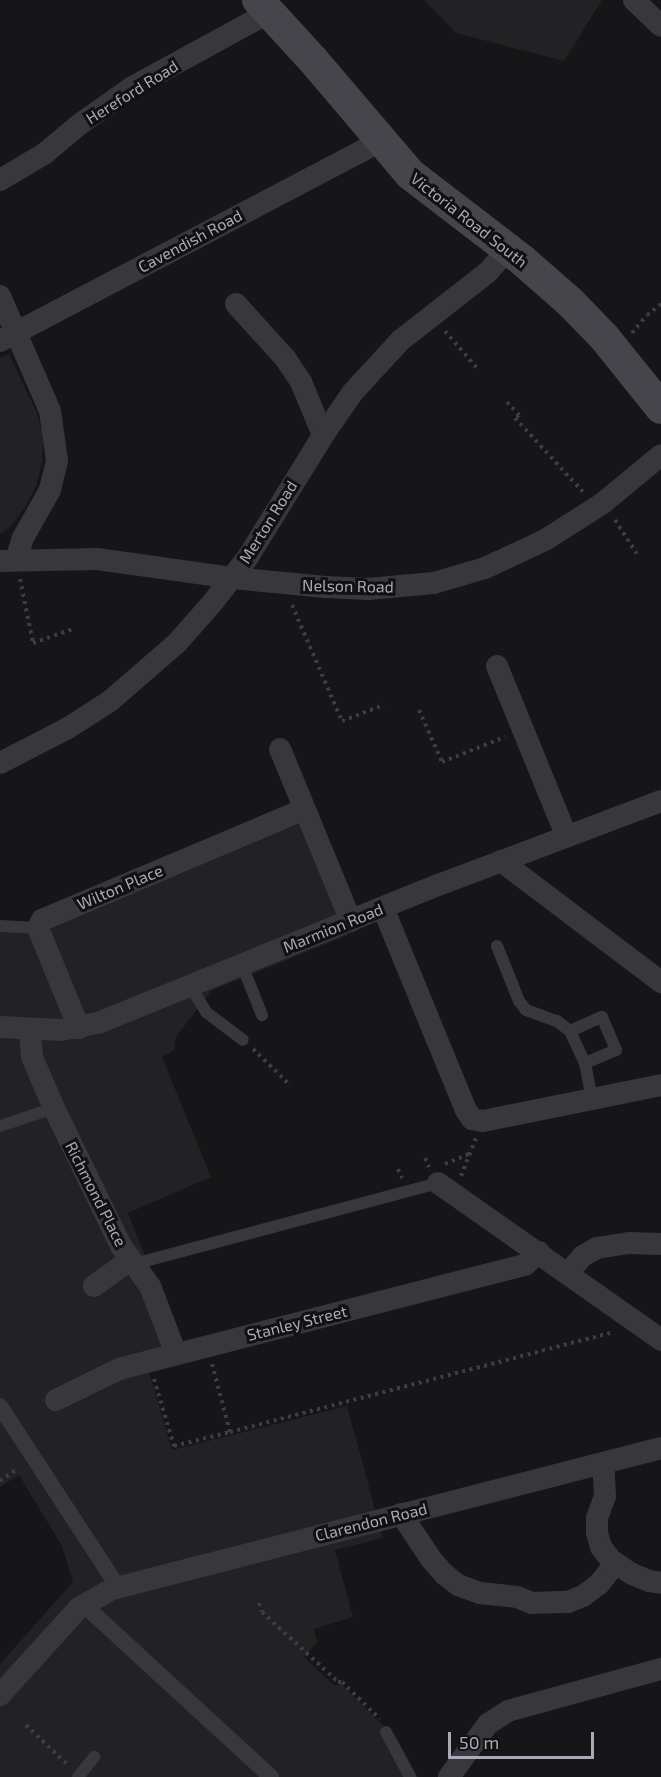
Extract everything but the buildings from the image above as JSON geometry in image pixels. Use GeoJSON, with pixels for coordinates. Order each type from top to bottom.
{"type":"FeatureCollection","features":[{"type":"Feature","properties":{"kind":"main road","name":"Victoria Road South"},"geometry":{"type":"LineString","coordinates":[[264,6],[313,60],[379,142],[422,186],[508,249],[570,302],[616,352],[661,408]]}},
{"type":"Feature","properties":{"kind":"street"},"geometry":{"type":"LineString","coordinates":[[633,0],[661,26]]}},
{"type":"Feature","properties":{"kind":"street","name":"Hereford Road"},"geometry":{"type":"LineString","coordinates":[[0,180],[44,154],[80,124],[131,88],[264,6]]}},
{"type":"Feature","properties":{"kind":"street","name":"Cavendish Road"},"geometry":{"type":"LineString","coordinates":[[7,337],[379,142]]}},
{"type":"Feature","properties":{"kind":"street","name":"Merton Road"},"geometry":{"type":"LineString","coordinates":[[0,763],[68,728],[124,691],[177,643],[232,578],[322,435],[377,365],[431,315],[488,272],[508,249]]}},
{"type":"Feature","properties":{"kind":"street"},"geometry":{"type":"LineString","coordinates":[[0,296],[7,337],[50,411],[57,461],[50,490],[8,560]]}},
{"type":"Feature","properties":{"kind":"street"},"geometry":{"type":"LineString","coordinates":[[236,303],[285,358],[301,382],[322,435]]}},
{"type":"Feature","properties":{"kind":"street","name":"Nelson Road"},"geometry":{"type":"LineString","coordinates":[[8,560],[97,559],[283,584],[368,589],[413,586],[457,577],[514,556],[566,528],[600,505],[661,455]]}},
{"type":"Feature","properties":{"kind":"street"},"geometry":{"type":"LineString","coordinates":[[497,666],[525,724],[566,835]]}},
{"type":"Feature","properties":{"kind":"street"},"geometry":{"type":"LineString","coordinates":[[280,749],[351,921]]}},
{"type":"Feature","properties":{"kind":"street","name":"Marmion Road"},"geometry":{"type":"LineString","coordinates":[[0,1027],[61,1030],[98,1023],[566,835],[661,801]]}},
{"type":"Feature","properties":{"kind":"street","name":"Wilton Place"},"geometry":{"type":"LineString","coordinates":[[38,928],[42,920],[305,808]]}},
{"type":"Feature","properties":{"kind":"street"},"geometry":{"type":"LineString","coordinates":[[501,861],[661,982]]}},
{"type":"Feature","properties":{"kind":"street"},"geometry":{"type":"LineString","coordinates":[[383,908],[466,1110],[472,1119],[483,1121],[661,1085]]}},
{"type":"Feature","properties":{"kind":"street"},"geometry":{"type":"LineString","coordinates":[[38,928],[79,1028]]}},
{"type":"Feature","properties":{"kind":"street","name":"Richmond Place"},"geometry":{"type":"LineString","coordinates":[[30,1029],[32,1057],[54,1108],[132,1262],[150,1286],[176,1354]]}},
{"type":"Feature","properties":{"kind":"street"},"geometry":{"type":"LineString","coordinates":[[446,1188],[661,1340]]}},
{"type":"Feature","properties":{"kind":"street"},"geometry":{"type":"LineString","coordinates":[[568,1273],[583,1256],[597,1248],[629,1243],[661,1244]]}},
{"type":"Feature","properties":{"kind":"street","name":"Stanley Street"},"geometry":{"type":"LineString","coordinates":[[56,1400],[119,1369],[525,1265],[539,1252]]}},
{"type":"Feature","properties":{"kind":"street"},"geometry":{"type":"LineString","coordinates":[[94,1286],[132,1262]]}},
{"type":"Feature","properties":{"kind":"street"},"geometry":{"type":"LineString","coordinates":[[0,1406],[118,1587]]}},
{"type":"Feature","properties":{"kind":"street","name":"Clarendon Road"},"geometry":{"type":"LineString","coordinates":[[0,1695],[60,1626],[84,1605],[118,1587],[661,1448]]}},
{"type":"Feature","properties":{"kind":"street"},"geometry":{"type":"LineString","coordinates":[[603,1463],[605,1496],[597,1518],[597,1533],[601,1546],[611,1560],[632,1574],[661,1583]]}},
{"type":"Feature","properties":{"kind":"street"},"geometry":{"type":"LineString","coordinates":[[401,1514],[444,1574],[458,1585],[480,1593],[503,1594],[532,1603],[568,1602],[583,1596],[600,1584],[611,1569],[611,1560]]}},
{"type":"Feature","properties":{"kind":"street"},"geometry":{"type":"LineString","coordinates":[[84,1605],[271,1777]]}},
{"type":"Feature","properties":{"kind":"street"},"geometry":{"type":"LineString","coordinates":[[454,1774],[488,1724],[508,1711],[661,1670]]}},
{"type":"Feature","properties":{"kind":"lane"},"geometry":{"type":"LineString","coordinates":[[0,926],[38,928]]}},
{"type":"Feature","properties":{"kind":"lane"},"geometry":{"type":"LineString","coordinates":[[497,946],[519,1001],[526,1010],[557,1021],[570,1031],[585,1063],[592,1098]]}},
{"type":"Feature","properties":{"kind":"lane"},"geometry":{"type":"LineString","coordinates":[[242,965],[262,1015]]}},
{"type":"Feature","properties":{"kind":"lane"},"geometry":{"type":"LineString","coordinates":[[190,986],[206,1012],[243,1040]]}},
{"type":"Feature","properties":{"kind":"lane"},"geometry":{"type":"LineString","coordinates":[[570,1031],[602,1017],[616,1050],[585,1063]]}},
{"type":"Feature","properties":{"kind":"lane"},"geometry":{"type":"LineString","coordinates":[[0,1126],[54,1108]]}},
{"type":"Feature","properties":{"kind":"lane"},"geometry":{"type":"LineString","coordinates":[[132,1262],[446,1188]]}},
{"type":"Feature","properties":{"kind":"lane"},"geometry":{"type":"LineString","coordinates":[[386,1732],[410,1777]]}},
{"type":"Feature","properties":{"kind":"lane"},"geometry":{"type":"LineString","coordinates":[[78,1776],[94,1757]]}},
{"type":"Feature","properties":{"kind":"path"},"geometry":{"type":"LineString","coordinates":[[616,352],[647,315],[661,304]]}},
{"type":"Feature","properties":{"kind":"path"},"geometry":{"type":"LineString","coordinates":[[431,315],[476,367]]}},
{"type":"Feature","properties":{"kind":"path"},"geometry":{"type":"LineString","coordinates":[[507,402],[519,414],[515,418],[600,505],[637,554]]}},
{"type":"Feature","properties":{"kind":"path"},"geometry":{"type":"LineString","coordinates":[[8,560],[33,643],[73,629]]}},
{"type":"Feature","properties":{"kind":"path"},"geometry":{"type":"LineString","coordinates":[[283,584],[342,721],[384,705]]}},
{"type":"Feature","properties":{"kind":"path"},"geometry":{"type":"LineString","coordinates":[[419,710],[442,762],[525,724]]}},
{"type":"Feature","properties":{"kind":"path"},"geometry":{"type":"LineString","coordinates":[[243,1040],[291,1086]]}},
{"type":"Feature","properties":{"kind":"path"},"geometry":{"type":"LineString","coordinates":[[446,1188],[483,1121]]}},
{"type":"Feature","properties":{"kind":"path"},"geometry":{"type":"LineString","coordinates":[[149,1361],[174,1446],[640,1325]]}},
{"type":"Feature","properties":{"kind":"path"},"geometry":{"type":"LineString","coordinates":[[207,1346],[230,1432]]}},
{"type":"Feature","properties":{"kind":"path"},"geometry":{"type":"LineString","coordinates":[[0,1481],[16,1470]]}},
{"type":"Feature","properties":{"kind":"path"},"geometry":{"type":"LineString","coordinates":[[259,1604],[262,1612],[338,1682],[342,1682],[384,1724],[386,1732]]}},
{"type":"Feature","properties":{"kind":"path"},"geometry":{"type":"LineString","coordinates":[[26,1725],[78,1776]]}},
{"type":"Feature","properties":{"kind":"shaded area"},"geometry":{"type":"Polygon","coordinates":[[[424,0],[602,0],[564,61],[456,33],[424,0]]]}},
{"type":"Feature","properties":{"kind":"shaded area"},"geometry":{"type":"Polygon","coordinates":[[[9,354],[37,413],[43,436],[42,462],[36,486],[24,509],[9,528],[0,534],[0,358],[9,354]]]}},
{"type":"Feature","properties":{"kind":"shaded area"},"geometry":{"type":"Polygon","coordinates":[[[303,822],[348,935],[211,991],[176,1037],[174,1050],[162,1057],[211,1177],[128,1213],[180,1344],[144,1355],[172,1450],[347,1406],[383,1538],[335,1550],[353,1617],[314,1629],[317,1642],[304,1657],[334,1685],[342,1685],[398,1740],[418,1777],[0,1777],[0,1664],[73,1582],[62,1546],[19,1475],[0,1487],[0,929],[35,931],[303,822]]]}}]}
